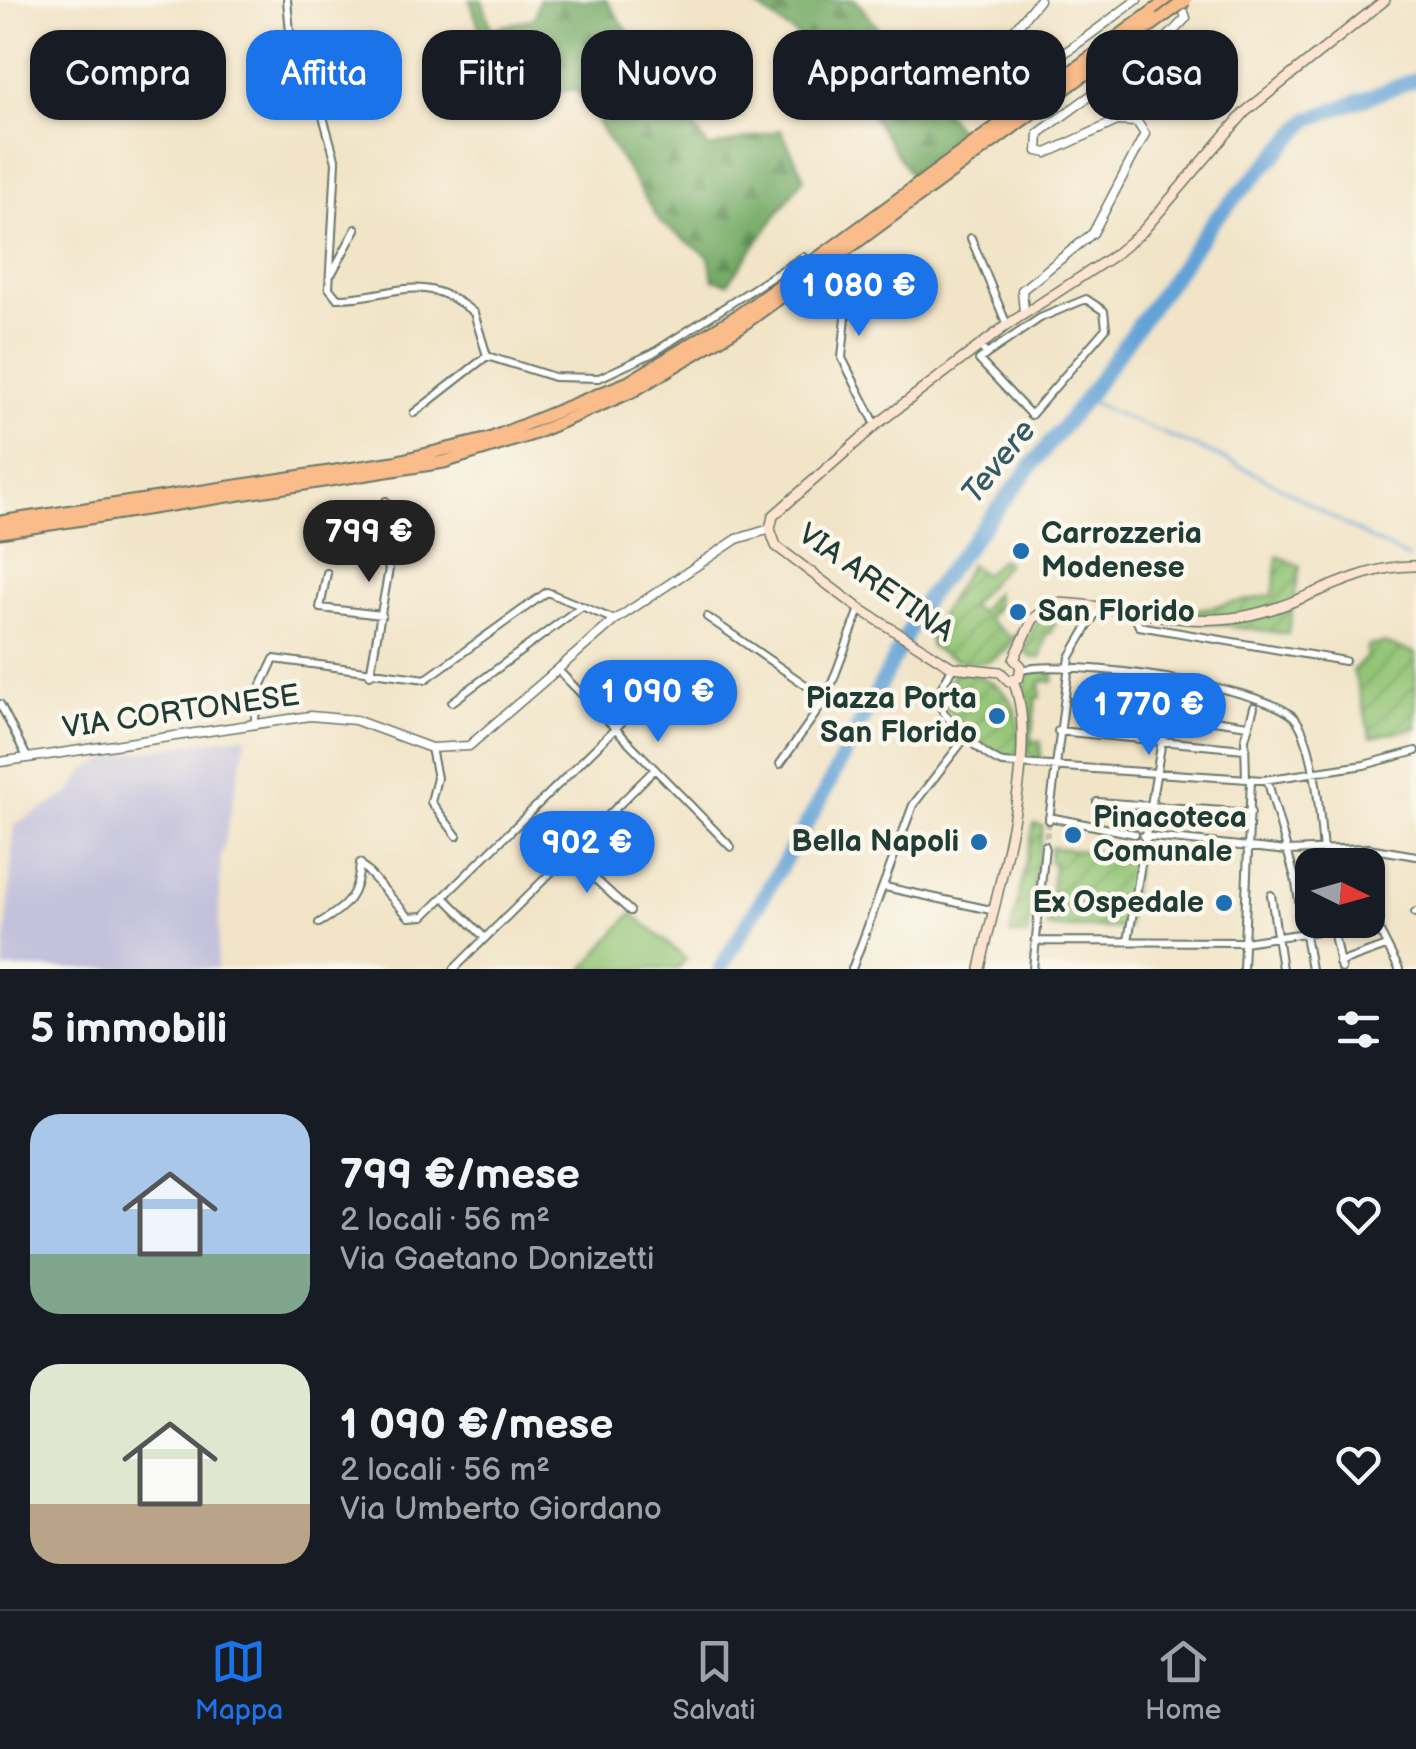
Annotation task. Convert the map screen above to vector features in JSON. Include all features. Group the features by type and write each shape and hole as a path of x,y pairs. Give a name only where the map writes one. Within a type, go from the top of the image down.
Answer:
{"highway":[{"path":"1157,15 1168,0"},
{"path":"0,532 444,462 533,434 633,391 739,321 1157,15 1186,0"},
{"path":"0,522 394,462 489,438 629,382 739,321"}],"main road":[{"name":"VIA ARETINA","path":"1000,672 952,667 876,620 785,554 770,530 779,507 1006,324 1114,256 1142,232 1245,112 1385,0"},
{"path":"980,969 1021,764 1022,711 1012,681 1000,672 1003,662 1014,659 1033,619 1050,606 1134,615 1231,618 1266,611 1382,568 1416,566"},
{"path":"1012,681 1022,670 1014,659"}],"street":[{"path":"287,0 292,54 322,112 336,162 329,288 337,298 402,286 451,299 474,313 487,356"},
{"path":"1039,0 978,73 978,85 998,90 1029,74 1137,0"},
{"path":"1024,312 1022,290 1093,233 1145,134 1138,122 1117,121 1047,154 1038,151 1039,133 1182,25 1188,14 1178,0"},
{"path":"330,279 356,229"},
{"path":"971,238 1006,324"},
{"path":"487,356 554,378 599,378 654,353 802,257"},
{"path":"837,269 849,286 842,358 876,425"},
{"path":"1086,299 1104,311 1106,328 1031,414 978,360 987,354 1040,318 1086,299"},
{"path":"978,346 987,354"},
{"path":"414,413 487,356"},
{"path":"370,674 389,569 381,549 386,502"},
{"name":"VIA CORTONESE","path":"0,762 254,724 335,717 432,748 458,749 481,740 615,620 737,540 770,530"},
{"path":"327,573 320,608 382,614"},
{"path":"254,724 260,688 274,659 426,679 547,592 615,620"},
{"path":"452,702 583,605"},
{"path":"780,764 826,700 847,653 860,609"},
{"path":"1098,609 1075,643 1069,668 1069,702 1058,730 1049,819 1141,835 1295,851"},
{"path":"1134,615 1138,626 1345,661"},
{"path":"707,617 826,700"},
{"path":"952,667 938,703 966,736 995,761 1267,780 1416,751"},
{"path":"1022,670 1069,668 1172,681 1274,703 1298,723 1311,770 1323,848"},
{"path":"558,670 731,847"},
{"path":"319,923 350,903 359,882 360,864 409,917 424,916 668,677"},
{"path":"1128,941 1141,835 1172,681"},
{"path":"1243,969 1251,848 1244,749 1256,701"},
{"path":"1069,702 1248,725"},
{"path":"0,704 28,757"},
{"path":"1058,730 1244,749"},
{"path":"855,968 913,805 966,736"},
{"path":"432,748 437,778 431,802 457,836"},
{"path":"454,969 655,769"},
{"path":"1267,780 1295,886"},
{"path":"1097,802 1251,812"},
{"path":"1034,969 1045,846"},
{"path":"1385,851 1413,856"},
{"path":"569,855 630,911"},
{"path":"885,887 992,910"},
{"path":"1271,895 1274,939 1282,969"},
{"path":"444,897 485,938"},
{"path":"1036,941 1244,942 1295,936"},
{"path":"1303,938 1311,969"},
{"path":"1334,938 1340,966 1386,946"},
{"path":"1383,938 1399,969"}],"shaded area":[{"path":"247,735 221,858 217,969 4,969 14,825 70,793 86,770 118,755"}],"green space":[{"path":"470,0 482,0 492,29 534,18 539,0 606,0 627,30 581,30 581,97 576,89 561,91 561,30 480,30"},
{"path":"748,0 856,0 880,30 789,30"},
{"path":"596,120 690,120 709,148 781,130 804,177 728,283 713,279 709,257 661,223"},
{"path":"874,120 951,120 960,131 910,174"},
{"path":"1278,556 1300,566 1288,634 1147,614 1148,604 1195,610 1273,595"},
{"path":"1001,559 1007,563 970,606 979,612 995,592 997,606 987,619 1011,638 1021,630 1012,643 1003,653 981,662 956,659 931,647 929,633 970,564 984,575"},
{"path":"1054,609 1089,614 1061,616 1051,633 1046,634 1041,658 1030,657 1025,651 1031,631"},
{"path":"1384,643 1415,653 1416,728 1371,737 1353,670 1366,658 1367,646"},
{"path":"1033,670 1054,671 1053,682 1041,681 1040,697 1036,698 1031,741 1041,742 1040,761 1027,753 1023,688"},
{"path":"955,671 987,680 1009,698 1019,724 1017,758 1001,758 986,750 944,706 943,695"},
{"path":"1034,824 1043,826 1027,936 1010,935"},
{"path":"1051,847 1136,857 1127,928 1047,928 1054,863 1049,862"},
{"path":"632,913 686,959 678,969 584,969"}],"waterway":[{"name":"Tevere","path":"720,969 819,803 924,601 1085,399 1214,220 1310,119 1416,79"},
{"path":"1085,399 1254,473 1409,558"}],"tunnel":[{"path":"1045,846 1049,820"}],"place":[{"name":"Carrozzeria Modenese","path":"1021,551"},
{"name":"San Florido","path":"1018,612"},
{"name":"Piazza Porta San Florido","path":"997,716"},
{"name":"Pinacoteca Comunale","path":"1073,835"},
{"name":"Bella Napoli","path":"979,842"},
{"name":"Ex Ospedale","path":"1224,903"}]}
